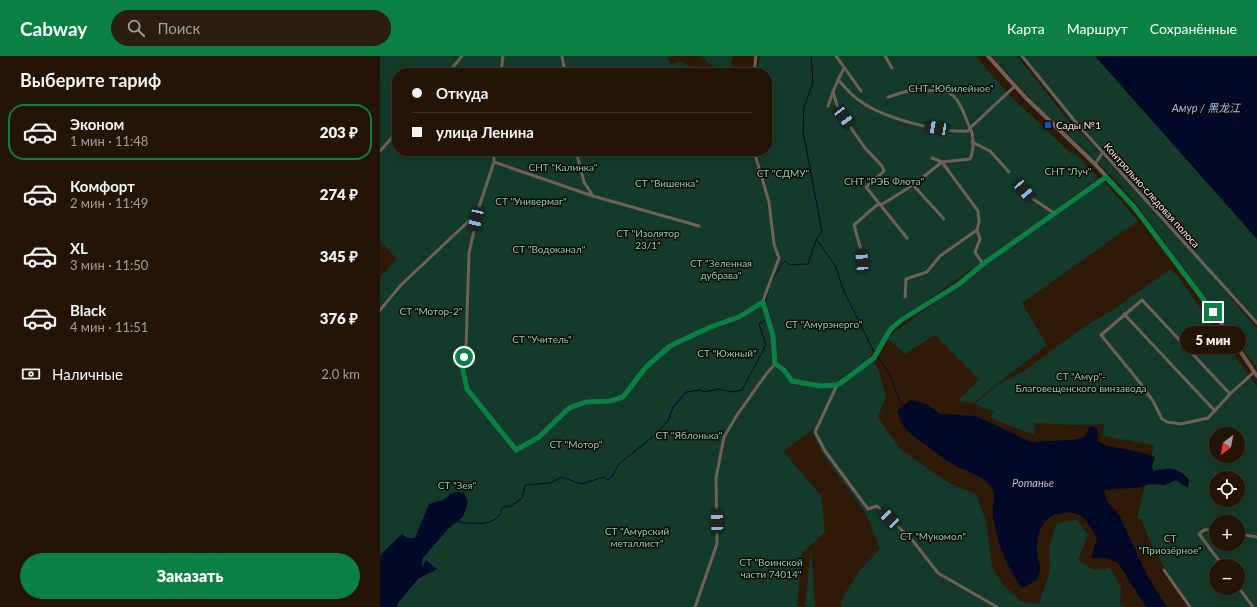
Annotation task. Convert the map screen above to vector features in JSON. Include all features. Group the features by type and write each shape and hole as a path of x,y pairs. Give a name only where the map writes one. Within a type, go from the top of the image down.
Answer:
{"street":[{"path":"452,68 462,56"},
{"path":"502,68 503,56"},
{"path":"562,56 564,68"},
{"path":"755,68 756,56"},
{"path":"836,56 861,91"},
{"path":"885,56 892,68"},
{"path":"988,56 1015,86 1095,164 1134,207 1182,270 1256,374 1230,394 1208,418 1181,424 1162,419 1153,401 1102,336 1124,314 1142,300 1230,394"},
{"name":"Контрольно-следовая полоса","path":"1022,56 1078,124 1257,323"},
{"path":"828,106 844,68"},
{"path":"838,80 860,102 894,118 955,130 968,131 1015,86"},
{"path":"888,97 914,89 918,91 938,90 950,92 961,104 970,128 973,151 970,159 942,162 932,158"},
{"path":"833,92 839,111 865,148 882,166 883,172 866,187 908,238"},
{"path":"380,151 392,138"},
{"path":"972,142 990,151 1009,172"},
{"path":"1095,164 1103,152"},
{"path":"494,156 494,162 480,204 469,253 466,348 462,366 467,389 516,450 539,437 569,408 586,402 610,401 623,397 646,367 670,346 708,328 739,317 763,302 779,258 774,244 768,202 755,156"},
{"path":"577,156 584,182 593,196"},
{"path":"494,162 593,196 699,226"},
{"path":"863,272 861,250 854,225 878,204 881,205 913,185 942,162"},
{"path":"905,296 906,279 927,272 940,256 976,230 979,222 978,211 942,162"},
{"path":"997,607 938,573 913,541 877,506 868,509 825,451 815,432 837,385 878,354 890,330 959,284 983,264 1106,177"},
{"path":"1018,182 1030,197 1054,214"},
{"path":"913,185 944,219"},
{"path":"380,310 401,285 472,218 480,204"},
{"path":"976,230 980,239 975,252 983,264"},
{"path":"695,607 718,544 716,478 724,438 737,415 775,364 776,348 763,302"},
{"path":"1124,314 1215,411"},
{"path":"775,364 784,370 792,381 820,386 837,385"},
{"path":"1209,530 1204,530 1199,534 1209,547"},
{"path":"1245,535 1257,537"},
{"path":"1164,570 1190,607"},
{"path":"1244,595 1252,607"}],"green space":[{"path":"380,56 673,56 667,58 671,64 679,61 693,68 392,68 392,156 772,156 772,68 758,68 760,56 976,56 1009,95 1072,154 1073,152 1099,178 888,329 876,350 869,357 878,368 886,396 878,417 901,450 949,483 976,494 986,521 992,567 1004,586 1021,601 1039,604 1050,571 1049,546 1057,523 1077,520 1088,535 1078,560 1094,570 1110,568 1121,587 1120,604 1125,607 841,607 843,597 860,570 880,549 871,525 859,503 826,459 815,438 814,429 783,451 821,496 825,532 802,553 797,607 380,607 380,277 397,259 380,241"},
{"path":"702,56 733,56 731,61 733,68 717,68 705,60"},
{"path":"992,56 1017,56 1073,126 1089,141 1207,269 1257,329 1257,368 1137,205 1113,177 1032,100"},
{"path":"1020,56 1095,56 1257,239 1257,321 1070,119"},
{"path":"1102,179 1138,221 1022,303 1047,345 973,403 958,401 979,379 935,335 905,354 887,338"},
{"path":"1170,269 1177,275 1257,387 1257,607 1191,607 1169,575 1156,554 1141,519 1137,519 1154,445 1103,436 1104,424 1074,425 1035,423 1034,434 1029,433 995,420 991,417 994,412 974,404 999,384 1024,371 1087,325 1113,310"},
{"path":"811,549 815,607 805,607"}],"water":[{"name":"Амур / 黑龙江","path":"1095,56 1257,56 1257,239"},
{"name":"Ротанье","path":"910,400 927,404 940,414 976,416 1031,442 1071,440 1085,437 1090,426 1098,428 1098,441 1107,446 1141,452 1155,457 1152,466 1153,471 1173,469 1185,475 1189,480 1188,488 1176,480 1165,485 1149,484 1142,487 1104,490 1107,501 1119,515 1148,577 1167,607 1146,607 1118,563 1107,558 1091,558 1097,538 1091,527 1084,519 1070,513 1063,513 1050,517 1045,522 1039,533 1037,546 1040,571 1037,580 1022,588 1006,562 999,544 993,515 994,498 992,488 981,478 951,463 914,437 906,429 899,418 897,411"},
{"path":"454,492 464,493 468,502 463,517 448,529 422,559 422,567 426,560 437,569 418,579 398,603 397,607 380,607 380,557 382,553 402,534 407,538 415,538 429,504 443,500"}],"waterway":[{"path":"456,521 475,524 486,523 494,520 499,516 503,507 511,506 522,498 525,485 550,483 562,477 581,484 604,477 607,480 611,478 619,464 656,434 668,421 673,407 686,392 701,390 704,392 719,389 733,392 742,390 766,345 759,324 770,317 766,308 766,300 769,288 775,275 785,261 790,265 808,264 817,238 822,232 803,131 804,107 813,83 811,56"},
{"path":"817,240 836,267 843,289 874,352"},
{"path":"876,355 888,371 902,406"}],"place":[{"name":"Сады №1","path":"1048,125"}],"route":[{"path":"464,357 462,366 467,389 516,450 539,437 569,408 586,402 610,401 623,397 646,367 670,346 708,328 739,317 751,308 763,302 776,348 775,364 784,370 792,381 820,386 837,385 861,369 878,354 890,330 900,321 959,284 983,264 1106,177 1134,207 1142,220 1213,312"}],"park label":[{"name":"СНТ \"Юбилейное\"","path":"951,88"},
{"name":"СНТ \"Калинка\"","path":"563,167"},
{"name":"СНТ \"Луч\"","path":"1068,171"},
{"name":"СТ \"СДМУ\"","path":"783,173"},
{"name":"СНТ \"РЭБ Флота\"","path":"884,181"},
{"name":"СТ \"Вишенка\"","path":"667,183"},
{"name":"СТ \"Универмаг\"","path":"531,201"},
{"name":"СТ \"Изолятор 23/1\"","path":"648,238"},
{"name":"СТ \"Водоканал\"","path":"549,249"},
{"name":"СТ \"Зеленная дубрава\"","path":"721,268"},
{"name":"СТ \"Мотор-2\"","path":"431,311"},
{"name":"СТ \"Амурэнерго\"","path":"824,324"},
{"name":"СТ \"Учитель\"","path":"542,339"},
{"name":"СТ \"Южный\"","path":"727,353"},
{"name":"СТ \"Амур\"- Благовещенского винзавода","path":"1081,382"},
{"name":"СТ \"Яблонька\"","path":"689,435"},
{"name":"СТ \"Мотор\"","path":"576,444"},
{"name":"СТ \"Зея\"","path":"457,485"},
{"name":"СТ \"Амурский металлист\"","path":"637,536"},
{"name":"СТ \"Мукомол\"","path":"933,536"},
{"name":"СТ \"Приозёрное\"","path":"1170,544"},
{"name":"СТ \"Воинской части 74014\"","path":"771,568"}]}
